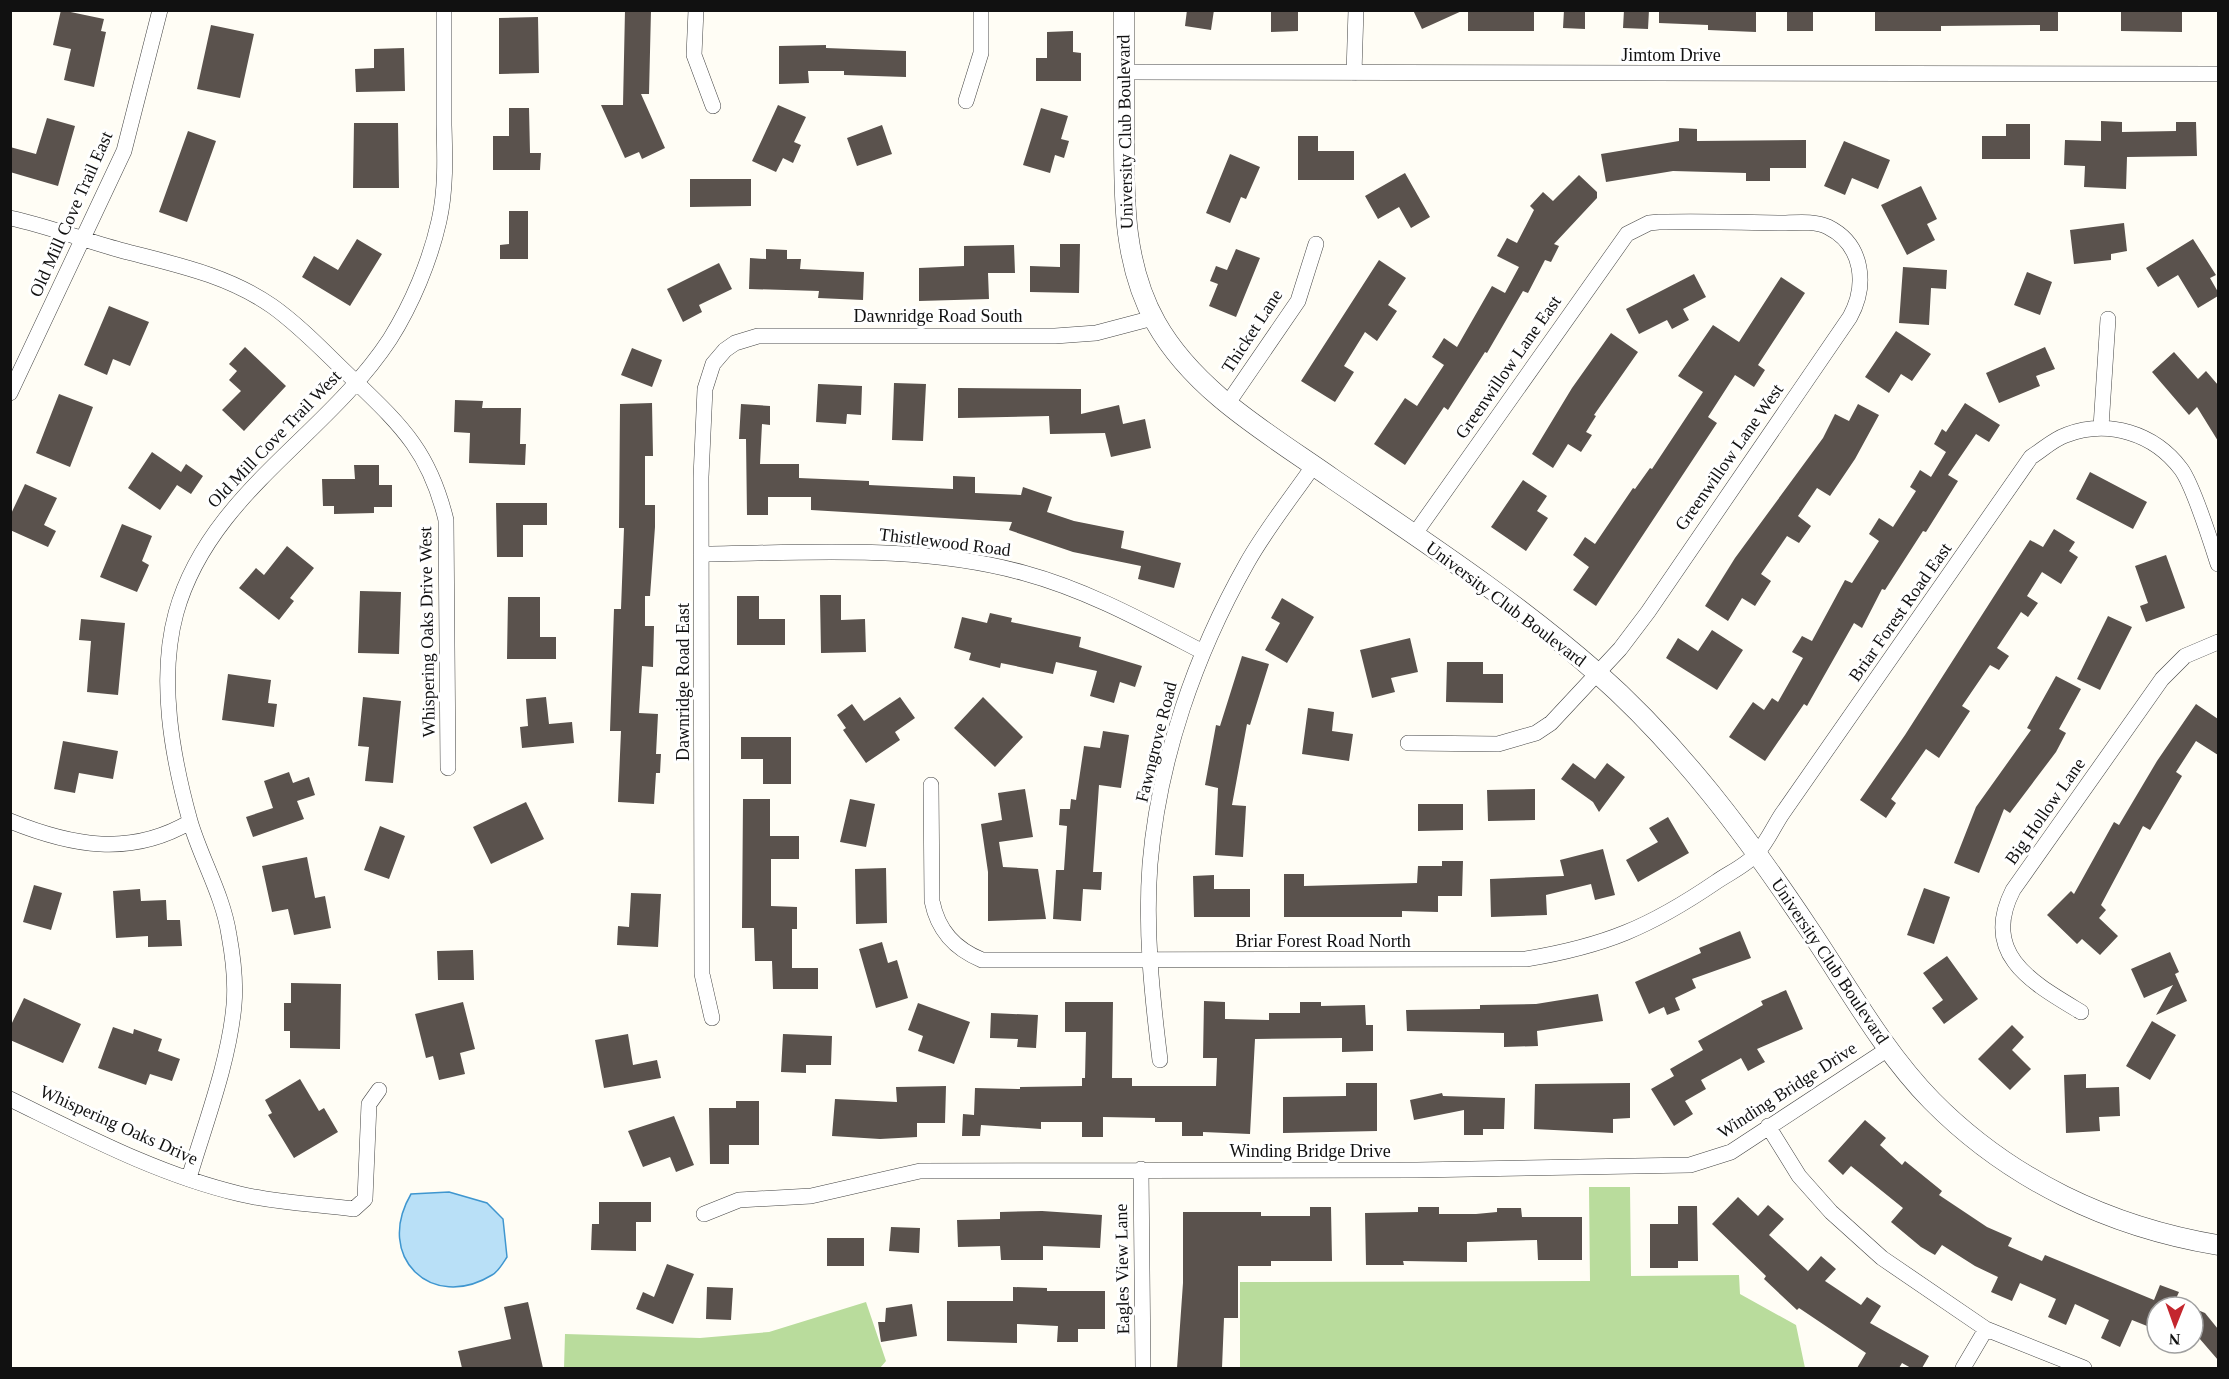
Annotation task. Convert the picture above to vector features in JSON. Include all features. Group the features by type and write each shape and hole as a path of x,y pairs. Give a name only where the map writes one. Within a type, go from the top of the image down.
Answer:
{"street":[{"name":"Old Mill Cove Trail East","path":"10,393 124,151 160,10"},
{"name":"Old Mill Cove Trail West","path":"189,1178 226,1051 234,1000 229,934 214,880 190,822 169,720 169,682 176,614 190,573 227,513 356,382 391,338 422,275 440,220 445,167 444,10"},
{"path":"696,10 694,55 713,106"},
{"path":"966,101 981,53 981,10"},
{"name":"University Club Boulevard","path":"1124,10 1126,236 1153,318 1173,350 1192,372 1228,404 1505,598 1598,674 1684,760 1757,853 1888,1049 1931,1100 1975,1139 2051,1192 2141,1229 2218,1245"},
{"path":"1354,73 1356,10"},
{"name":"Jimtom Drive","path":"1124,72 2218,74"},
{"path":"10,218 182,264 241,288 290,320 356,382"},
{"name":"Greenwillow Lane West","path":"1408,743 1498,744 1517,741 1536,733 1551,723 1598,674 1648,612 1857,305 1861,278 1860,264 1843,237 1817,224 1659,222 1639,227"},
{"name":"Greenwillow Lane East","path":"1414,535 1579,299 1627,234 1639,227"},
{"name":"Thicket Lane","path":"1228,404 1298,301 1316,244"},
{"name":"Dawnridge Road South","path":"725,350 735,343 758,336 1055,336 1096,333 1153,318"},
{"path":"2108,320 2101,427 2129,431 2151,441 2182,470 2218,564"},
{"name":"Dawnridge Road East","path":"712,1018 702,974 701,554 705,389 713,364 725,350"},
{"name":"Whispering Oaks Drive West","path":"356,382 394,419 420,452 438,486 446,520 448,768"},
{"name":"Briar Forest Road East","path":"1757,853 2031,457 2064,435 2101,427"},
{"name":"Fawngrove Road","path":"1161,1060 1149,962 1150,867 1162,784 1184,702 1203,652 1248,562 1314,465"},
{"name":"Thistlewood Road","path":"701,554 877,552 972,562 1023,572 1074,589 1203,652"},
{"name":"Big Hollow Lane","path":"2081,1012 2031,981 2011,959 2004,939 2002,920 2005,905 2013,890 2162,679 2185,656 2218,642"},
{"name":"Briar Forest Road North","path":"931,785 931,864 934,912 948,937 969,955 982,960 1149,962 1526,959 1594,945 1635,931 1685,903 1757,853"},
{"path":"10,821 52,838 93,845 154,839 190,822"},
{"name":"Winding Bridge Drive","path":"704,1214 739,1200 811,1196 921,1171 1668,1168 1704,1162 1731,1152 1888,1049"},
{"name":"Whispering Oaks Drive","path":"10,1099 101,1143 189,1178 268,1199 354,1209 365,1199 369,1104 379,1090"},
{"path":"1768,1126 1799,1176 1831,1212 1890,1264 1986,1329 2084,1368"},
{"name":"Eagles View Lane","path":"1141,1169 1143,1368"},
{"path":"1963,1368 1986,1329"}],"green space":[{"path":"1589,1187 1630,1187 1631,1276 1739,1275 1740,1294 1796,1325 1805,1368 1240,1368 1240,1282 1590,1281"},
{"path":"866,1302 886,1361 880,1368 564,1368 565,1334 700,1338 769,1332"}],"water":[{"path":"449,1192 487,1203 503,1219 507,1257 494,1274 470,1285 449,1287 430,1282 415,1272 405,1257 400,1238 401,1217 411,1194"}],"building":[{"path":"61,10 104,19 101,31 106,32 94,87 64,80 71,49 53,45"},
{"path":"625,10 651,10 649,94 641,94 665,148 642,159 639,152 625,158 601,105 623,105"},
{"path":"1187,10 1214,10 1211,30 1185,26"},
{"path":"1271,10 1298,10 1298,31 1271,32"},
{"path":"1413,10 1464,10 1422,29"},
{"path":"1468,10 1534,10 1534,31 1468,31"},
{"path":"1564,10 1585,10 1585,29 1563,28"},
{"path":"1624,10 1649,10 1648,29 1623,28"},
{"path":"1659,10 1756,10 1756,32 1708,30 1708,25 1659,23"},
{"path":"1787,10 1813,10 1813,31 1787,31"},
{"path":"1875,10 2058,10 2058,31 2040,31 2040,25 1941,26 1941,31 1875,31"},
{"path":"2121,10 2182,10 2182,32 2121,31"},
{"path":"538,17 539,73 499,74 499,18"},
{"path":"211,25 254,34 240,98 197,89"},
{"path":"1073,31 1073,52 1081,53 1081,81 1036,81 1036,58 1047,58 1047,32"},
{"path":"826,45 826,48 906,51 906,77 844,75 844,71 808,71 809,83 779,84 779,46"},
{"path":"404,48 405,91 356,92 355,69 374,68 374,49"},
{"path":"778,105 806,117 794,142 801,145 793,163 783,158 776,172 752,161"},
{"path":"509,108 529,108 530,153 541,153 540,170 493,170 493,136 509,136"},
{"path":"1041,108 1068,116 1061,139 1069,141 1064,158 1055,155 1050,173 1023,165"},
{"path":"47,118 75,126 58,186 10,172 10,147 36,154"},
{"path":"2101,121 2122,122 2122,132 2176,131 2176,122 2196,122 2197,156 2127,157 2126,189 2084,187 2085,166 2064,165 2065,140 2101,141"},
{"path":"354,123 398,123 399,188 353,188"},
{"path":"2006,124 2030,124 2030,159 1982,159 1982,136 2006,136"},
{"path":"882,125 892,154 857,166 847,138"},
{"path":"1679,128 1697,129 1697,141 1806,140 1806,168 1770,168 1770,181 1746,181 1746,173 1673,171 1606,182 1601,154 1679,141"},
{"path":"188,131 216,141 187,222 159,212"},
{"path":"1298,136 1318,136 1318,151 1354,151 1354,180 1298,180"},
{"path":"1844,141 1890,160 1878,189 1852,178 1845,195 1824,186"},
{"path":"1230,154 1260,167 1246,199 1241,197 1230,223 1206,213"},
{"path":"1405,173 1430,217 1411,228 1399,207 1378,219 1365,196"},
{"path":"1579,175 1597,192 1597,198 1554,244 1559,246 1551,262 1545,260 1528,293 1523,291 1487,353 1485,352 1448,410 1444,407 1405,465 1374,444 1405,398 1417,406 1444,365 1432,357 1444,338 1457,347 1492,286 1505,293 1519,267 1497,256 1507,238 1517,243 1534,210 1530,206 1543,192 1553,201"},
{"path":"690,179 751,179 751,206 690,207"},
{"path":"1921,186 1937,219 1927,224 1935,240 1907,255 1881,205"},
{"path":"509,211 528,211 528,259 500,259 500,245 509,244"},
{"path":"2124,223 2127,251 2111,254 2111,260 2074,264 2070,230"},
{"path":"357,239 382,254 350,306 302,277 314,256 338,270"},
{"path":"2193,239 2216,275 2210,278 2218,292 2218,296 2198,308 2178,275 2158,287 2146,268"},
{"path":"1060,244 1080,244 1079,293 1030,292 1030,266 1060,267"},
{"path":"1014,245 1015,273 988,273 989,299 919,301 919,268 964,266 964,246"},
{"path":"766,249 787,250 787,259 801,259 800,269 864,272 863,300 818,298 819,291 749,289 750,258 766,259"},
{"path":"1236,249 1260,258 1236,317 1209,306 1218,284 1210,281 1216,266 1227,270"},
{"path":"1379,260 1406,278 1388,305 1397,311 1377,341 1365,332 1344,366 1354,372 1335,402 1301,381"},
{"path":"719,263 732,289 699,305 702,312 683,322 667,289"},
{"path":"1903,267 1947,270 1946,289 1931,288 1929,325 1899,323"},
{"path":"2027,272 2052,282 2040,315 2014,305"},
{"path":"1694,274 1706,297 1683,309 1689,320 1672,329 1667,320 1639,334 1626,309"},
{"path":"1781,277 1805,293 1758,365 1765,370 1754,387 1735,375 1708,417 1717,423 1596,606 1573,590 1589,567 1573,555 1585,537 1595,544 1633,488 1635,489 1650,468 1652,469 1703,392 1678,376 1713,325 1739,342"},
{"path":"109,306 149,322 130,366 113,359 107,375 84,365"},
{"path":"1896,331 1931,354 1912,381 1901,374 1889,393 1865,377"},
{"path":"1611,333 1638,352 1594,415 1596,416 1586,432 1592,435 1581,452 1568,444 1553,468 1532,454 1572,388"},
{"path":"245,347 286,386 244,431 222,410 241,391 229,380 237,371 229,364"},
{"path":"2045,347 2055,369 2036,376 2040,386 1999,403 1986,373"},
{"path":"632,348 662,360 652,387 621,375"},
{"path":"2174,352 2198,379 2206,371 2218,385 2218,441 2197,407 2189,415 2152,372"},
{"path":"894,383 926,384 923,441 892,440"},
{"path":"818,384 862,386 861,415 847,414 846,424 816,422"},
{"path":"958,388 1081,389 1081,414 1119,405 1123,424 1145,419 1151,448 1111,457 1105,433 1050,434 1049,416 958,418"},
{"path":"59,394 93,407 70,467 36,453"},
{"path":"455,400 483,401 482,408 521,408 520,444 526,444 525,465 469,463 470,433 454,432"},
{"path":"652,403 653,456 645,456 645,505 655,505 655,527 650,596 645,596 645,626 654,626 653,667 642,666 639,713 658,714 656,754 661,754 660,773 656,773 654,804 618,802 621,731 610,731 614,609 621,609 624,528 619,528 620,404"},
{"path":"1965,403 2000,425 1989,442 1976,434 1948,475 1958,481 1926,532 1923,531 1885,590 1882,589 1862,628 1854,623 1807,706 1804,704 1765,761 1729,737 1753,702 1764,710 1772,698 1778,702 1803,658 1792,652 1802,636 1812,641 1845,580 1852,583 1879,541 1869,534 1879,518 1893,527 1916,491 1910,487 1920,470 1931,477 1946,452 1934,444 1942,429 1946,432"},
{"path":"741,404 770,406 770,425 762,424 760,464 799,464 799,478 869,481 869,485 953,489 953,476 975,477 975,493 1021,495 1023,487 1052,497 1047,512 1074,521 1124,531 1121,548 1181,563 1174,588 1138,579 1141,566 1073,552 1009,530 1012,522 811,510 811,497 768,497 768,515 747,515 746,439 739,439"},
{"path":"1858,404 1879,415 1855,459 1830,496 1817,488 1798,516 1811,526 1799,543 1787,536 1761,574 1771,581 1755,606 1742,598 1728,621 1705,606 1735,558 1823,438 1835,414 1849,421"},
{"path":"152,452 181,472 186,464 203,476 191,494 177,485 160,510 128,488"},
{"path":"354,465 379,465 379,485 392,485 392,507 374,507 374,513 334,514 334,506 323,506 322,479 355,479"},
{"path":"2090,472 2147,502 2133,529 2076,499"},
{"path":"1523,480 1547,496 1537,511 1548,518 1526,551 1491,527"},
{"path":"25,484 57,498 44,525 56,531 48,547 10,530 10,516"},
{"path":"496,503 547,503 547,525 523,525 523,557 497,557"},
{"path":"122,524 152,536 142,561 149,565 137,592 100,577"},
{"path":"2054,529 2075,542 2069,551 2078,557 2061,584 2042,572 2027,596 2038,603 2028,617 2021,612 1997,648 2009,656 1999,670 1990,665 1962,706 1970,711 1939,758 1926,749 1891,799 1896,803 1886,818 1860,800 1905,735 2030,540 2043,547"},
{"path":"287,546 314,568 290,598 294,601 279,620 239,588 256,568 264,575"},
{"path":"2166,555 2185,608 2146,622 2140,606 2148,603 2135,566"},
{"path":"360,591 401,592 399,654 358,653"},
{"path":"820,595 841,595 841,620 865,619 866,652 821,653"},
{"path":"737,596 759,596 759,619 785,619 785,645 737,645"},
{"path":"508,597 540,597 540,637 556,637 556,659 507,659"},
{"path":"1282,598 1314,617 1287,663 1265,650 1280,623 1271,618"},
{"path":"990,613 1012,618 1011,622 1081,637 1079,647 1142,666 1135,687 1120,682 1114,703 1090,696 1097,671 1056,662 1053,674 1001,663 1000,668 969,660 971,653 954,648 962,617 987,623"},
{"path":"2108,616 2132,627 2100,690 2077,679"},
{"path":"81,619 125,623 118,695 87,692 91,641 79,640"},
{"path":"1712,630 1743,650 1717,690 1666,658 1678,638 1698,651"},
{"path":"1410,638 1418,672 1391,678 1395,692 1372,698 1360,650"},
{"path":"1242,656 1269,664 1250,725 1247,724 1232,805 1246,806 1243,857 1215,855 1218,788 1205,785 1216,725 1220,726"},
{"path":"1447,662 1483,662 1483,674 1503,674 1503,703 1446,702"},
{"path":"228,674 271,680 268,703 277,704 274,727 222,720"},
{"path":"2056,676 2081,689 2059,729 2066,733 2056,752 2010,813 2004,809 1979,873 1954,863 1976,807 2031,730 2027,728"},
{"path":"363,697 401,701 393,783 365,781 369,747 358,746"},
{"path":"546,697 549,724 572,722 574,743 522,748 520,727 528,726 526,699"},
{"path":"900,697 915,718 895,732 900,740 866,763 843,730 846,728 837,715 852,704 864,721"},
{"path":"983,697 1023,737 995,767 954,728"},
{"path":"2196,704 2218,719 2218,755 2196,741 2176,772 2182,776 2150,830 2143,826 2101,905 2106,910 2099,918 2118,936 2100,955 2082,939 2077,944 2047,915 2071,891 2074,894 2114,822 2119,825 2157,761"},
{"path":"1308,708 1334,712 1332,731 1353,734 1349,761 1302,754"},
{"path":"1103,731 1129,735 1121,788 1099,785 1093,872 1102,872 1101,890 1083,889 1081,921 1053,919 1056,870 1064,870 1067,826 1059,825 1060,809 1070,809 1071,799 1076,800 1084,746 1100,748"},
{"path":"741,737 791,737 791,784 763,784 763,759 741,759"},
{"path":"63,741 118,751 113,779 79,773 75,793 54,789"},
{"path":"1573,763 1595,779 1607,763 1625,777 1599,812 1593,802 1561,779"},
{"path":"289,772 293,783 309,777 315,795 297,801 304,819 253,837 246,817 273,808 264,781"},
{"path":"1025,789 1033,837 999,842 1003,867 1038,869 1046,919 988,921 988,872 981,824 1002,820 998,793"},
{"path":"1535,789 1535,820 1488,821 1487,790"},
{"path":"743,799 770,799 770,836 799,836 799,859 771,859 771,906 797,907 797,929 792,929 792,968 818,968 818,989 773,989 772,961 755,961 754,928 742,928"},
{"path":"850,799 875,804 866,847 840,842"},
{"path":"526,802 544,839 491,864 473,827"},
{"path":"1418,804 1463,804 1463,830 1418,831"},
{"path":"1668,817 1689,853 1638,882 1626,860 1658,842 1649,828"},
{"path":"380,826 405,836 389,879 364,870"},
{"path":"1603,849 1615,895 1595,900 1591,884 1546,895 1547,915 1491,917 1490,879 1564,876 1560,860"},
{"path":"307,857 315,898 325,896 331,928 294,935 288,909 272,912 262,866"},
{"path":"1442,861 1463,861 1462,896 1438,896 1438,912 1402,911 1402,917 1284,917 1284,874 1304,874 1304,886 1417,883 1418,866 1442,866"},
{"path":"886,868 887,923 856,924 855,869"},
{"path":"1214,875 1214,889 1250,889 1250,917 1194,917 1193,876"},
{"path":"34,885 62,893 51,930 23,922"},
{"path":"1924,888 1950,897 1934,944 1907,935"},
{"path":"140,889 141,901 166,900 167,920 180,920 182,946 148,947 148,936 116,938 113,891"},
{"path":"631,893 661,894 658,947 617,945 618,926 629,927"},
{"path":"1740,931 1751,958 1692,979 1696,988 1675,998 1680,1010 1667,1015 1664,1007 1649,1014 1635,982 1701,953 1699,948"},
{"path":"882,942 888,963 897,960 908,998 876,1008 859,949"},
{"path":"473,950 474,980 438,980 437,951"},
{"path":"2170,952 2179,972 2175,974 2187,1001 2156,1015 2173,985 2144,998 2131,969"},
{"path":"1947,956 1978,999 1944,1024 1932,1008 1943,1000 1923,973"},
{"path":"291,983 341,984 340,1049 290,1048 290,1031 284,1031 284,1003 291,1003"},
{"path":"1786,990 1803,1029 1757,1049 1765,1062 1748,1071 1741,1058 1701,1080 1706,1089 1685,1101 1693,1114 1674,1126 1651,1089 1674,1076 1670,1069 1703,1050 1698,1041 1763,1005 1761,1001"},
{"path":"1598,994 1603,1021 1537,1031 1538,1046 1504,1047 1504,1033 1407,1031 1406,1010 1480,1009 1480,1005 1536,1004"},
{"path":"24,998 81,1024 63,1063 10,1040 10,1027"},
{"path":"1204,1001 1225,1002 1225,1019 1269,1020 1269,1013 1300,1013 1300,1002 1321,1002 1321,1006 1365,1005 1366,1025 1373,1025 1373,1051 1342,1052 1342,1038 1255,1039 1250,1134 1203,1132 1203,1136 1182,1136 1182,1122 1155,1122 1155,1118 1103,1117 1103,1137 1082,1137 1082,1122 1041,1122 1041,1129 981,1125 980,1136 962,1136 963,1114 974,1115 975,1088 1020,1089 1020,1087 1082,1086 1082,1078 1085,1078 1086,1032 1065,1032 1065,1002 1113,1002 1112,1078 1132,1078 1132,1086 1216,1086 1217,1058 1203,1058"},
{"path":"463,1002 475,1049 460,1053 465,1074 439,1080 433,1056 426,1058 415,1014"},
{"path":"918,1003 970,1022 954,1064 918,1051 923,1036 908,1030"},
{"path":"991,1013 1038,1015 1036,1048 1017,1047 1018,1039 990,1038"},
{"path":"2152,1021 2176,1035 2150,1080 2126,1066"},
{"path":"2012,1025 2024,1037 2012,1050 2031,1069 2010,1090 1978,1059"},
{"path":"113,1027 133,1034 134,1029 162,1039 158,1051 180,1059 172,1081 150,1074 146,1085 98,1068"},
{"path":"628,1034 633,1065 657,1060 661,1078 604,1088 595,1040"},
{"path":"783,1034 832,1036 831,1065 806,1065 806,1073 781,1072"},
{"path":"2086,1074 2086,1088 2119,1087 2120,1116 2099,1117 2100,1131 2066,1133 2064,1075"},
{"path":"300,1079 319,1111 324,1108 338,1132 294,1158 268,1115 272,1113 265,1100"},
{"path":"1346,1083 1377,1083 1377,1131 1283,1133 1283,1097 1346,1096"},
{"path":"1630,1083 1630,1118 1613,1119 1613,1133 1534,1129 1535,1084"},
{"path":"946,1086 945,1123 917,1123 917,1137 880,1139 832,1136 835,1099 897,1102 896,1087"},
{"path":"1442,1093 1443,1096 1505,1098 1504,1129 1483,1129 1483,1135 1464,1135 1464,1110 1414,1120 1410,1100"},
{"path":"736,1101 759,1101 759,1145 729,1145 729,1164 710,1164 709,1108 736,1108"},
{"path":"674,1116 694,1165 676,1172 670,1157 643,1167 628,1131"},
{"path":"1865,1120 1886,1138 1880,1145 1902,1165 1905,1161 1942,1191 1939,1195 1987,1227 2012,1238 2008,1246 2042,1261 2045,1255 2145,1296 2145,1325 2132,1320 2120,1347 2101,1338 2109,1320 2075,1304 2066,1325 2048,1317 2056,1299 2020,1283 2012,1301 1991,1292 1998,1277 1975,1266 1942,1245 1935,1255 1921,1247 1891,1222 1903,1208 1851,1166 1843,1175 1828,1161"},
{"path":"1738,1197 1758,1216 1768,1205 1784,1219 1769,1235 1808,1271 1821,1256 1836,1269 1825,1281 1861,1305 1867,1297 1881,1306 1870,1323 1929,1356 1922,1368 1911,1368 1902,1363 1899,1368 1857,1368 1866,1353 1799,1308 1797,1310 1764,1279 1766,1276 1712,1224"},
{"path":"599,1202 651,1202 651,1222 636,1222 636,1251 591,1250 592,1224 599,1224"},
{"path":"1678,1206 1697,1206 1698,1261 1678,1261 1678,1268 1650,1268 1650,1224 1678,1224"},
{"path":"1310,1207 1331,1207 1332,1261 1271,1261 1271,1266 1238,1266 1238,1318 1224,1318 1222,1368 1177,1368 1183,1283 1183,1212 1261,1212 1261,1216 1310,1216"},
{"path":"1418,1207 1439,1207 1439,1214 1476,1214 1497,1212 1497,1208 1521,1208 1522,1217 1582,1217 1582,1260 1538,1260 1537,1240 1467,1242 1467,1262 1403,1261 1404,1265 1366,1265 1365,1213 1418,1212"},
{"path":"1042,1211 1102,1215 1100,1248 1043,1246 1043,1260 1001,1260 1000,1246 958,1247 957,1220 1000,1219 1000,1212"},
{"path":"891,1227 920,1228 919,1253 889,1251"},
{"path":"827,1238 864,1238 864,1266 827,1266"},
{"path":"667,1264 694,1274 673,1324 636,1309 643,1292 654,1297"},
{"path":"2160,1285 2179,1292 2178,1295 2156,1295"},
{"path":"707,1287 733,1288 731,1320 706,1319"},
{"path":"1013,1287 1047,1288 1047,1291 1105,1291 1105,1329 1078,1329 1078,1342 1057,1342 1058,1326 1017,1324 1017,1343 947,1341 947,1301 1013,1301"},
{"path":"528,1302 543,1368 462,1368 458,1351 511,1339 504,1307"},
{"path":"912,1304 917,1336 881,1342 878,1322 885,1322 886,1308"},
{"path":"2205,1313 2218,1329 2218,1360 2205,1345"}]}
